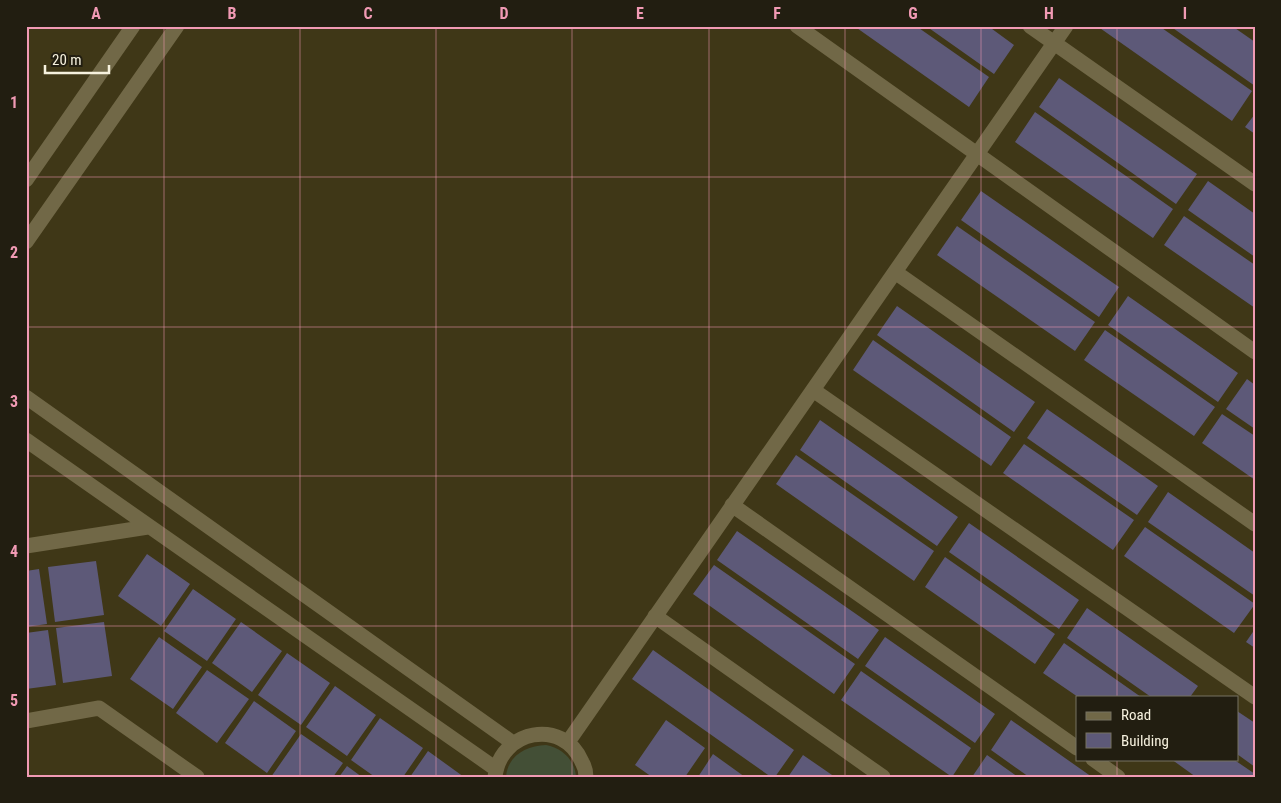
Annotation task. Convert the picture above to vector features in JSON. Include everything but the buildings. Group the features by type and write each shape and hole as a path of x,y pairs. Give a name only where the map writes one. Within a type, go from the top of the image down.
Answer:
{"street":[{"path":"26,180 133,26"},
{"path":"26,242 177,26"},
{"path":"798,26 1255,352"},
{"path":"1030,26 1255,184"},
{"path":"568,742 1066,26"},
{"path":"895,272 1255,524"},
{"path":"812,390 1255,697"},
{"path":"26,397 513,743"},
{"path":"26,440 495,773 502,755 513,743 529,735 547,734 557,736 568,742 578,753 586,771 586,777"},
{"path":"732,505 1076,747"},
{"path":"26,546 148,527"},
{"path":"655,616 883,777"},
{"path":"26,721 100,708 197,777"},
{"path":"1094,760 1118,777"}],"green space":[{"path":"546,745 557,749 567,756 573,765 576,777 506,777 510,763 519,753 532,747"}]}
